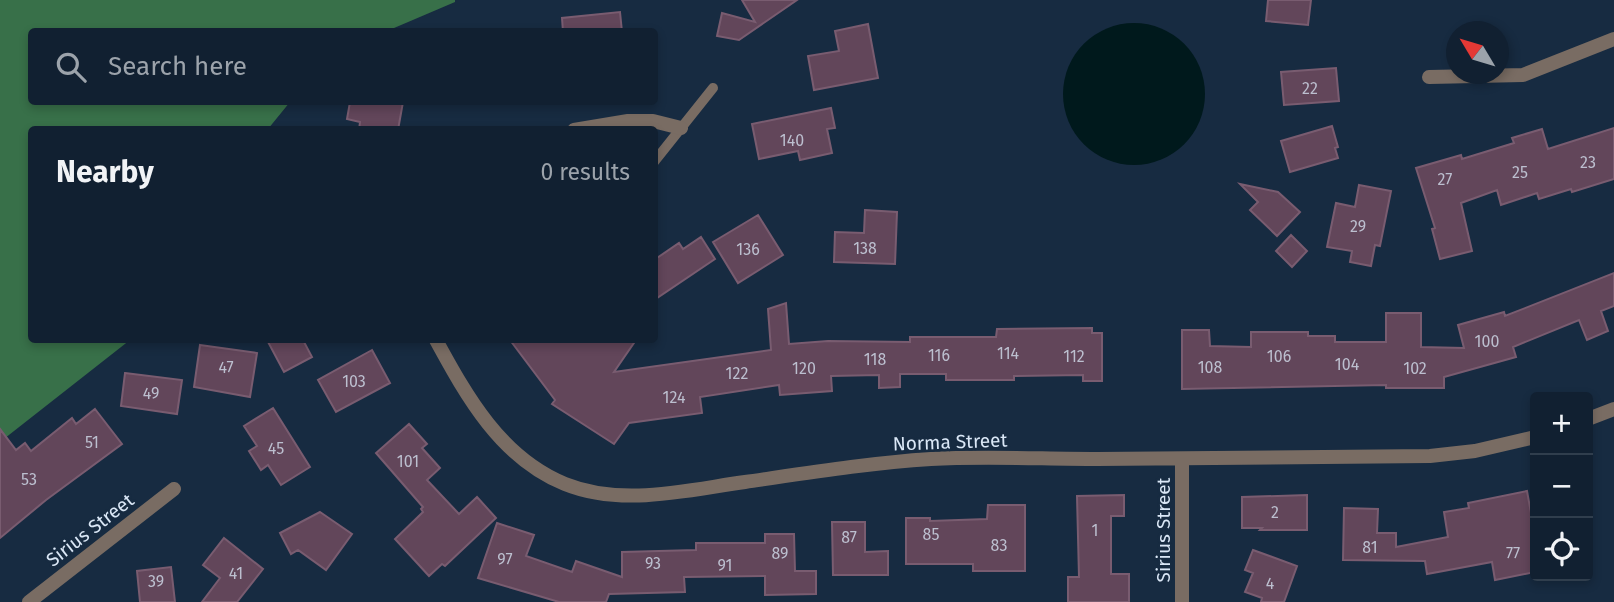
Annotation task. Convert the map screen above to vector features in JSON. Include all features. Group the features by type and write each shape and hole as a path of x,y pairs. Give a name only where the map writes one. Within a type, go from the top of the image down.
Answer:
{"street":[{"path":"1429,77 1523,75 1614,38"},
{"path":"598,126 628,121 653,121 681,128"},
{"name":"Norma Street","path":"438,343 474,408 496,435 538,470 564,484 621,496 656,494 847,467 934,459 1430,456 1475,451 1530,438"},
{"path":"1593,417 1614,409"},
{"name":"Sirius Street","path":"1182,459 1182,602"},
{"name":"Sirius Street","path":"29,602 174,489"}],"lane":[{"path":"658,157 713,88"}],"green space":[{"path":"0,0 455,0 394,28 28,28 28,105 288,105 270,126 28,126 28,343 126,343 0,442"}],"shaded area":[{"path":"1134,23 1161,29 1184,44 1199,67 1205,94 1199,121 1184,144 1161,159 1134,165 1107,159 1084,144 1069,121 1063,94 1069,67 1084,44 1107,29"}],"building":[{"path":"742,0 797,0 739,40 717,36 722,13 755,22"},
{"path":"1268,0 1311,0 1308,25 1266,21"},
{"path":"620,12 622,28 563,28 562,18"},
{"path":"868,24 878,78 814,90 808,56 839,51 835,31"},
{"path":"1336,68 1339,101 1284,105 1281,72"},
{"path":"349,105 402,105 399,126 360,126 360,122 347,119"},
{"path":"831,108 835,128 827,129 832,153 800,160 798,151 759,159 752,124"},
{"path":"1332,126 1338,158 1290,172 1281,141"},
{"path":"1614,128 1614,179 1539,199 1537,193 1501,205 1497,190 1461,203 1472,251 1440,259 1432,229 1435,228 1416,168 1461,155 1462,159 1514,143 1512,138 1542,129 1548,149"},
{"path":"1240,184 1278,192 1300,212 1277,236 1250,210 1258,202"},
{"path":"1359,185 1391,191 1380,246 1375,245 1371,266 1350,262 1352,251 1327,247 1336,203 1355,207"},
{"path":"865,210 897,212 895,264 834,262 835,232 864,233"},
{"path":"758,215 783,255 738,283 713,242"},
{"path":"1291,235 1307,251 1292,267 1276,251"},
{"path":"701,237 715,259 658,297 658,257 679,243 683,249"},
{"path":"1614,273 1614,306 1601,311 1608,331 1587,340 1579,320 1513,347 1516,357 1444,377 1444,388 1386,388 1386,385 1182,389 1182,330 1209,330 1210,346 1251,347 1251,332 1308,332 1308,336 1335,336 1335,342 1386,342 1386,313 1421,313 1421,347 1464,348 1458,325 1504,312 1505,316"},
{"path":"786,303 789,344 828,341 910,342 910,337 996,337 997,329 1092,328 1092,333 1102,333 1102,381 1083,381 1083,375 1014,376 1014,380 946,380 946,374 900,374 900,387 879,388 879,375 831,376 832,391 780,395 779,385 700,397 702,413 629,423 614,444 552,404 555,400 512,343 634,343 614,372 771,350 768,309"},
{"path":"269,343 305,343 312,357 284,372"},
{"path":"200,345 257,353 250,397 194,387"},
{"path":"372,350 390,383 336,412 318,380"},
{"path":"125,373 182,380 177,414 121,406"},
{"path":"273,408 310,467 281,485 268,465 261,470 249,451 257,446 244,426"},
{"path":"95,409 122,444 0,538 0,429 16,450 25,443 31,451 72,418 76,424"},
{"path":"409,424 427,444 422,448 440,468 427,480 459,514 477,497 496,518 445,566 442,564 429,576 395,539 423,512 423,507 376,453"},
{"path":"1527,491 1530,508 1530,573 1495,580 1492,562 1427,574 1425,561 1343,560 1344,508 1378,509 1377,533 1396,533 1396,547 1448,537 1444,512 1469,508 1468,503"},
{"path":"1124,495 1124,516 1111,516 1111,574 1129,574 1129,602 1068,602 1068,577 1079,577 1077,496"},
{"path":"1307,495 1307,530 1242,528 1242,497"},
{"path":"988,505 1025,505 1025,571 973,571 973,564 906,564 906,518 930,518 930,521 987,519"},
{"path":"320,512 352,534 326,570 298,550 291,554 280,533"},
{"path":"832,522 865,522 865,552 888,551 888,575 833,575"},
{"path":"497,523 534,535 526,556 572,572 576,561 622,577 622,552 696,550 696,543 765,543 765,534 794,534 795,571 816,571 816,594 765,595 765,576 684,577 685,592 609,594 606,602 559,602 478,578"},
{"path":"224,538 263,569 237,602 202,602 220,578 203,565"},
{"path":"1253,550 1297,566 1284,602 1261,602 1262,598 1245,592 1253,573 1245,570"},
{"path":"171,567 175,602 140,602 137,571"}]}
